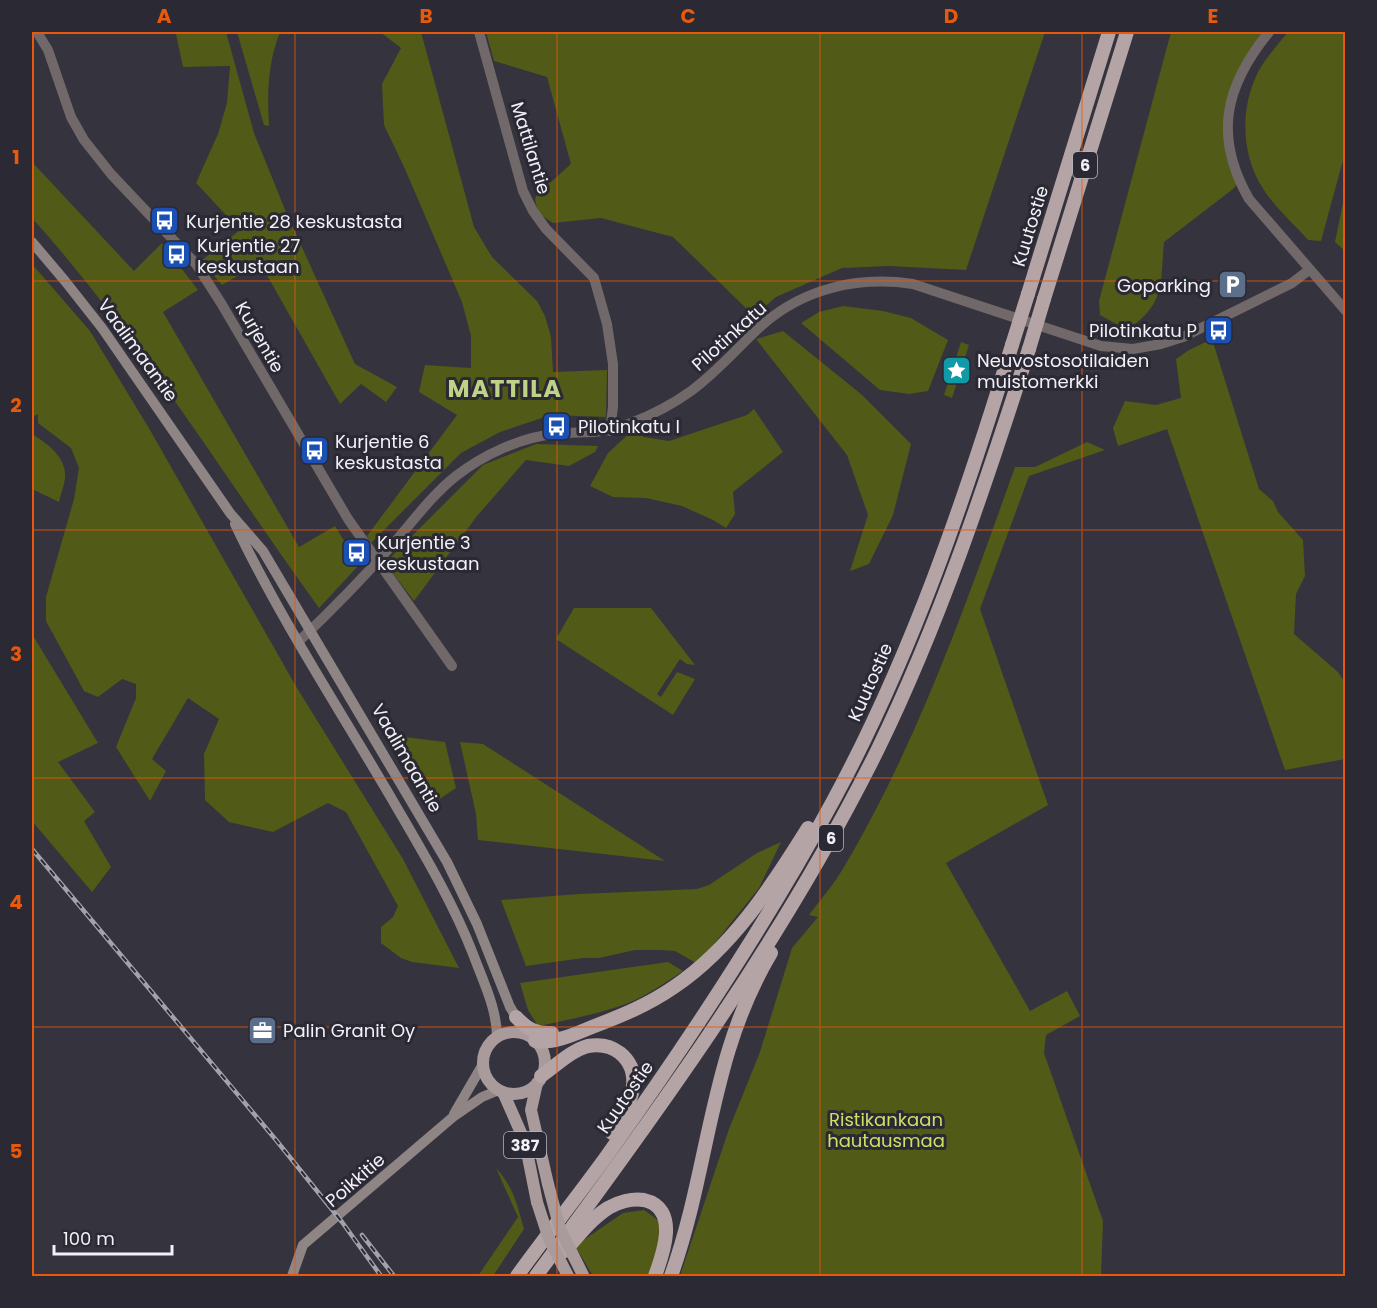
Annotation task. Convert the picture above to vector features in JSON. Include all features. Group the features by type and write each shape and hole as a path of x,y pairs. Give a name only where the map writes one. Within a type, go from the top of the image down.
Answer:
{"highway":[{"name":"Kuutostie","path":"517,1276 606,1157 703,1018 772,908 834,799 876,715 946,548 976,460 1109,32"},
{"name":"Kuutostie","path":"536,1276 606,1182 709,1033 797,896 866,773 922,653 968,534 1029,349 1127,32"},
{"path":"532,1038 552,1041 632,1012 695,972 734,932 783,868 836,781 907,644"},
{"path":"671,1276 686,1228 713,1106 736,1023 766,962 855,808 892,730 922,653"},
{"path":"516,1017 529,1030 543,1034 552,1033 609,1016 662,995"},
{"path":"527,1262 619,1123 629,1104 634,1083 632,1070 624,1057 616,1050 601,1045 589,1046 573,1053 539,1079"},
{"path":"545,1276 573,1241 602,1213 617,1204 639,1199 652,1203 664,1216 666,1240 655,1276"}],"main road":[{"name":"Vaalimaantie","path":"32,242 102,328 230,513 263,551 447,862 477,924 510,1007 532,1038"},
{"name":"Vaalimaantie","path":"230,513 250,556 438,879 463,930 486,988 496,1021 497,1037"},
{"path":"483,1064 485,1051 497,1037 510,1032 532,1038"},
{"name":"387","path":"532,1038 544,1058 544,1067 531,1110 560,1229 583,1276"},
{"name":"387","path":"483,1064 488,1079 501,1091 525,1142 537,1202 549,1239 568,1276"},
{"name":"Poikkitie","path":"453,1117 483,1064"},
{"path":"501,1091 513,1094 524,1092 539,1079"},
{"name":"Poikkitie","path":"292,1276 303,1245 453,1117 482,1097 501,1091"}],"street":[{"name":"Kurjentie","path":"37,32 48,50 71,117 84,140 111,174 196,264 329,488 377,561 452,666"},
{"name":"Mattilantie","path":"479,32 523,191 533,211 546,229 594,278 607,324 613,364 613,407 610,431"},
{"path":"1269,32 1245,64 1233,93 1228,114 1229,150 1239,182 1249,199 1346,311"},
{"name":"Pilotinkatu","path":"299,641 455,477 485,457 522,441 553,434 610,431 659,410 690,391 723,364 762,325 785,308 819,291 853,283 889,280 913,284 1101,346 1133,349 1183,337 1292,283 1310,270"}],"green space":[{"path":"226,32 254,133 286,212 355,364 397,387 386,402 361,384 340,404 260,263 222,285 201,261 240,230 196,183 218,134 227,103 230,66 183,67 176,34"},
{"path":"237,32 280,32 269,78 269,126 264,125"},
{"path":"380,32 421,32 474,227 492,257 537,301 545,316 551,337 553,372 607,370 606,417 551,415 500,432 461,453 371,543 367,536 457,415 419,392 425,365 471,368 471,336 462,302 384,125 382,84 401,48"},
{"path":"486,32 1045,32 966,270 889,266 842,268 776,297 754,316 673,237 601,218 553,223 538,213 535,199 541,187 551,182 571,164 547,77 494,61"},
{"path":"1171,32 1269,32 1249,58 1229,114 1239,182 1164,242 1161,282 1155,302 1140,320 1127,330 1100,315 1099,301"},
{"path":"1288,32 1345,32 1345,153 1321,241 1308,240 1272,201 1255,174 1247,145 1246,115 1252,86 1261,67"},
{"path":"32,162 134,271 162,243 198,290 163,312 299,547 335,526 359,565 319,608 109,311 32,218"},
{"path":"1345,193 1345,251 1335,242"},
{"path":"32,264 90,331 150,430 297,688 403,859 459,968 412,962 401,958 381,943 381,927 393,917 398,906 346,812 328,803 273,832 229,822 205,800 204,754 219,719 188,698 152,759 166,771 150,801 116,747 136,698 136,684 122,679 98,697 84,691 46,621 46,597 74,499 79,468 71,448 38,423 38,414 32,417"},
{"path":"843,306 883,311 911,318 948,340 928,391 909,394 880,390 801,323 819,312"},
{"path":"783,331 861,394 911,444 893,515 869,564 850,571 868,515 847,455 756,339"},
{"path":"1212,339 1259,489 1273,501 1278,512 1303,540 1305,576 1296,594 1294,634 1338,672 1345,683 1345,759 1285,770 1167,429 1118,446 1113,428 1125,401 1156,405 1181,398 1176,359"},
{"path":"961,342 969,345 952,398 944,395"},
{"path":"754,409 783,452 733,492 735,514 726,528 682,506 646,498 613,497 590,486 608,453 633,430 644,437 669,441 747,415"},
{"path":"32,434 58,455 64,466 65,480 59,502 32,489"},
{"name":"Ristikankaan hautausmaa","path":"1087,442 1105,450 1029,476 980,609 1048,805 946,863 1030,1011 1067,991 1080,1016 1046,1035 1044,1053 1103,1221 1101,1276 680,1276 729,1129 760,1052 792,948 818,917 809,915 844,867 871,820 918,722 959,621 1015,467 1035,467"},
{"path":"536,444 598,446 595,452 569,466 526,460 477,516 414,601 385,563 483,465"},
{"path":"574,608 651,608 695,665 687,664 680,659 657,694 661,697 677,672 695,679 673,715 556,639"},
{"path":"32,634 98,743 58,762 95,812 84,821 111,867 92,892 32,821"},
{"path":"389,735 445,742 456,788 432,804"},
{"path":"460,742 483,744 665,861 478,840 476,814"},
{"path":"781,842 759,888 702,959 696,963 675,951 635,950 599,958 526,966 501,900 697,889 709,885 757,853"},
{"path":"668,962 683,971 641,997 605,1011 538,1026 528,1010 520,983"},
{"path":"496,1168 511,1189 524,1229 493,1276 478,1276 518,1217"},
{"path":"644,1210 663,1224 651,1276 593,1276 575,1246 623,1213"}],"railway":[{"path":"32,849 276,1140 342,1222 381,1276"},
{"path":"362,1235 394,1276"}],"place":[{"name":"Kurjentie 28 keskustasta","path":"165,221"},
{"name":"Kurjentie 27 keskustaan","path":"176,255"},
{"name":"Goparking","path":"1232,285"},
{"name":"Pilotinkatu P","path":"1218,330"},
{"name":"Neuvostosotilaiden muistomerkki","path":"956,370"},
{"name":"Pilotinkatu I","path":"557,426"},
{"name":"Kurjentie 6 keskustasta","path":"314,451"},
{"name":"Kurjentie 3 keskustaan","path":"356,552"},
{"name":"Palin Granit Oy","path":"262,1030"}],"district":[{"name":"MATTILA","path":"505,388"}]}
